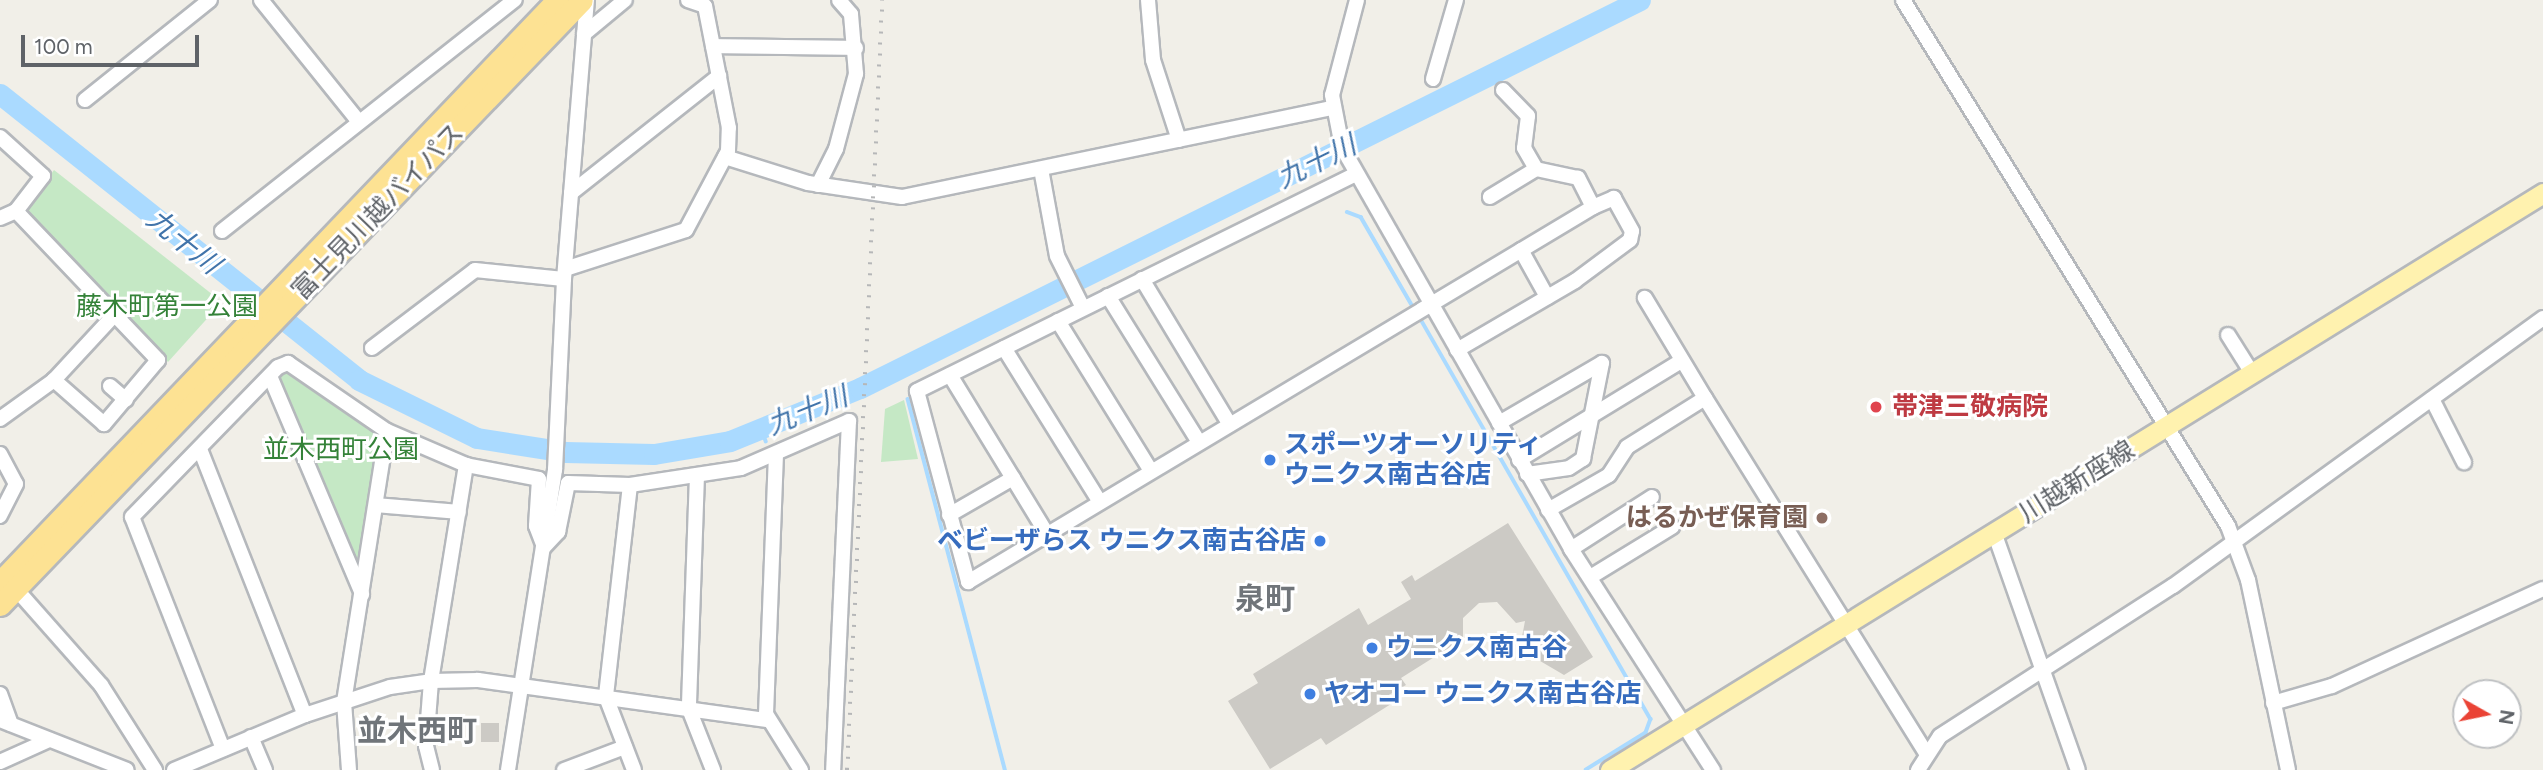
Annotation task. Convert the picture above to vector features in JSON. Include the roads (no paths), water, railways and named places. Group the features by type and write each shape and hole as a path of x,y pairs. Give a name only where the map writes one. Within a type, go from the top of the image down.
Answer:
{"highway":[{"name":"富士見川越バイパス","path":"0,605 5,581 250,334 557,0"},
{"name":"富士見川越バイパス","path":"291,290 584,0"}],"main road":[{"name":"川越新座線","path":"1610,770 2543,193"}],"street":[{"path":"85,100 210,0"},
{"path":"261,0 359,122"},
{"path":"222,231 515,0"},
{"path":"508,770 555,470 564,274 584,34 584,0"},
{"path":"584,34 625,0"},
{"path":"372,348 475,270 564,274 686,230 725,157 729,128 705,6 688,0"},
{"path":"818,185 846,116 856,48 851,14 839,0"},
{"path":"1148,0 1153,60 1180,141"},
{"path":"1357,0 1331,108 1336,130 1352,169 1571,549 1592,576 1713,770"},
{"path":"1433,79 1456,0"},
{"path":"1903,0 2168,425 2234,540 2248,580 2288,770"},
{"path":"713,46 856,48"},
{"path":"571,192 719,76"},
{"path":"1503,90 1528,116 1524,148 1536,169"},
{"path":"725,157 818,185 902,197 1331,108"},
{"path":"0,137 43,173 16,211 0,218"},
{"path":"1041,169 1062,265 1080,302"},
{"path":"1352,169 1108,296 1080,302 1058,321 916,391 968,582 1429,302 1593,207 1615,198 1632,231 1630,240 1547,297 1457,350"},
{"path":"1490,197 1536,169 1578,178 1593,207"},
{"path":"16,211 158,360 126,400 101,424 54,380"},
{"path":"1521,250 1547,297"},
{"path":"1142,279 1228,424"},
{"path":"1108,296 1199,442"},
{"path":"1645,298 1681,361 1927,755"},
{"path":"0,419 54,380 116,313"},
{"path":"1918,770 1940,736 2234,540 2543,318"},
{"path":"1058,321 1151,471"},
{"path":"2228,335 2252,373"},
{"path":"1004,348 1100,502"},
{"path":"1519,460 1681,361"},
{"path":"223,750 132,517 270,376 288,363 387,431 466,465 539,479 536,526 544,547"},
{"path":"1499,423 1602,363 1595,413 1583,459 1569,468 1527,474"},
{"path":"950,375 1047,534"},
{"path":"270,376 362,594"},
{"path":"110,386 126,400"},
{"path":"1548,510 1609,475 1627,447 1705,398"},
{"path":"2432,399 2464,462"},
{"path":"544,547 558,532 568,483 631,485 741,468 849,421 833,770"},
{"path":"349,770 344,702 387,431"},
{"path":"200,449 305,715"},
{"path":"0,454 16,484 0,516"},
{"path":"771,455 762,720 789,770"},
{"path":"432,770 426,746 431,681 466,465"},
{"path":"697,475 689,709 713,770"},
{"path":"949,515 1013,478"},
{"path":"631,485 606,697 634,770"},
{"path":"1571,549 1653,498"},
{"path":"376,505 459,512"},
{"path":"1592,576 1672,527"},
{"path":"1994,532 2045,668 2078,770"},
{"path":"5,581 101,685 155,770"},
{"path":"2273,703 2332,686 2543,589"},
{"path":"174,770 305,715 344,702 431,681 522,687 762,720 801,770"},
{"path":"0,694 6,722 127,770"},
{"path":"251,737 265,770"},
{"path":"0,762 49,740"},
{"path":"564,770 625,747"}],"waterway":[{"name":"九十川","path":"0,94 359,380 477,438 565,452 654,454 730,441 860,388 1640,0"},
{"path":"1347,212 1361,217 1415,310"},
{"path":"1419,316 1651,719 1646,733 1586,770"},
{"path":"908,399 1005,770"},
{"path":"762,430 766,441"}],"railway":[{"path":"847,770 882,0"}],"place":[{"name":"帯津三敬病院","path":"1876,407"},
{"name":"スポーツオーソリティ ウニクス南古谷店","path":"1270,460"},
{"name":"はるかぜ保育園","path":"1822,518"},
{"name":"ベビーザらス ウニクス南古谷店","path":"1320,541"},
{"name":"ウニクス南古谷","path":"1372,648"},
{"name":"ヤオコー ウニクス南古谷店","path":"1310,694"}],"district":[{"name":"泉町","path":"1265,599"},
{"name":"並木西町","path":"417,731"}],"park label":[{"name":"藤木町第一公園","path":"167,307"},
{"name":"並木西町公園","path":"341,450"}]}
